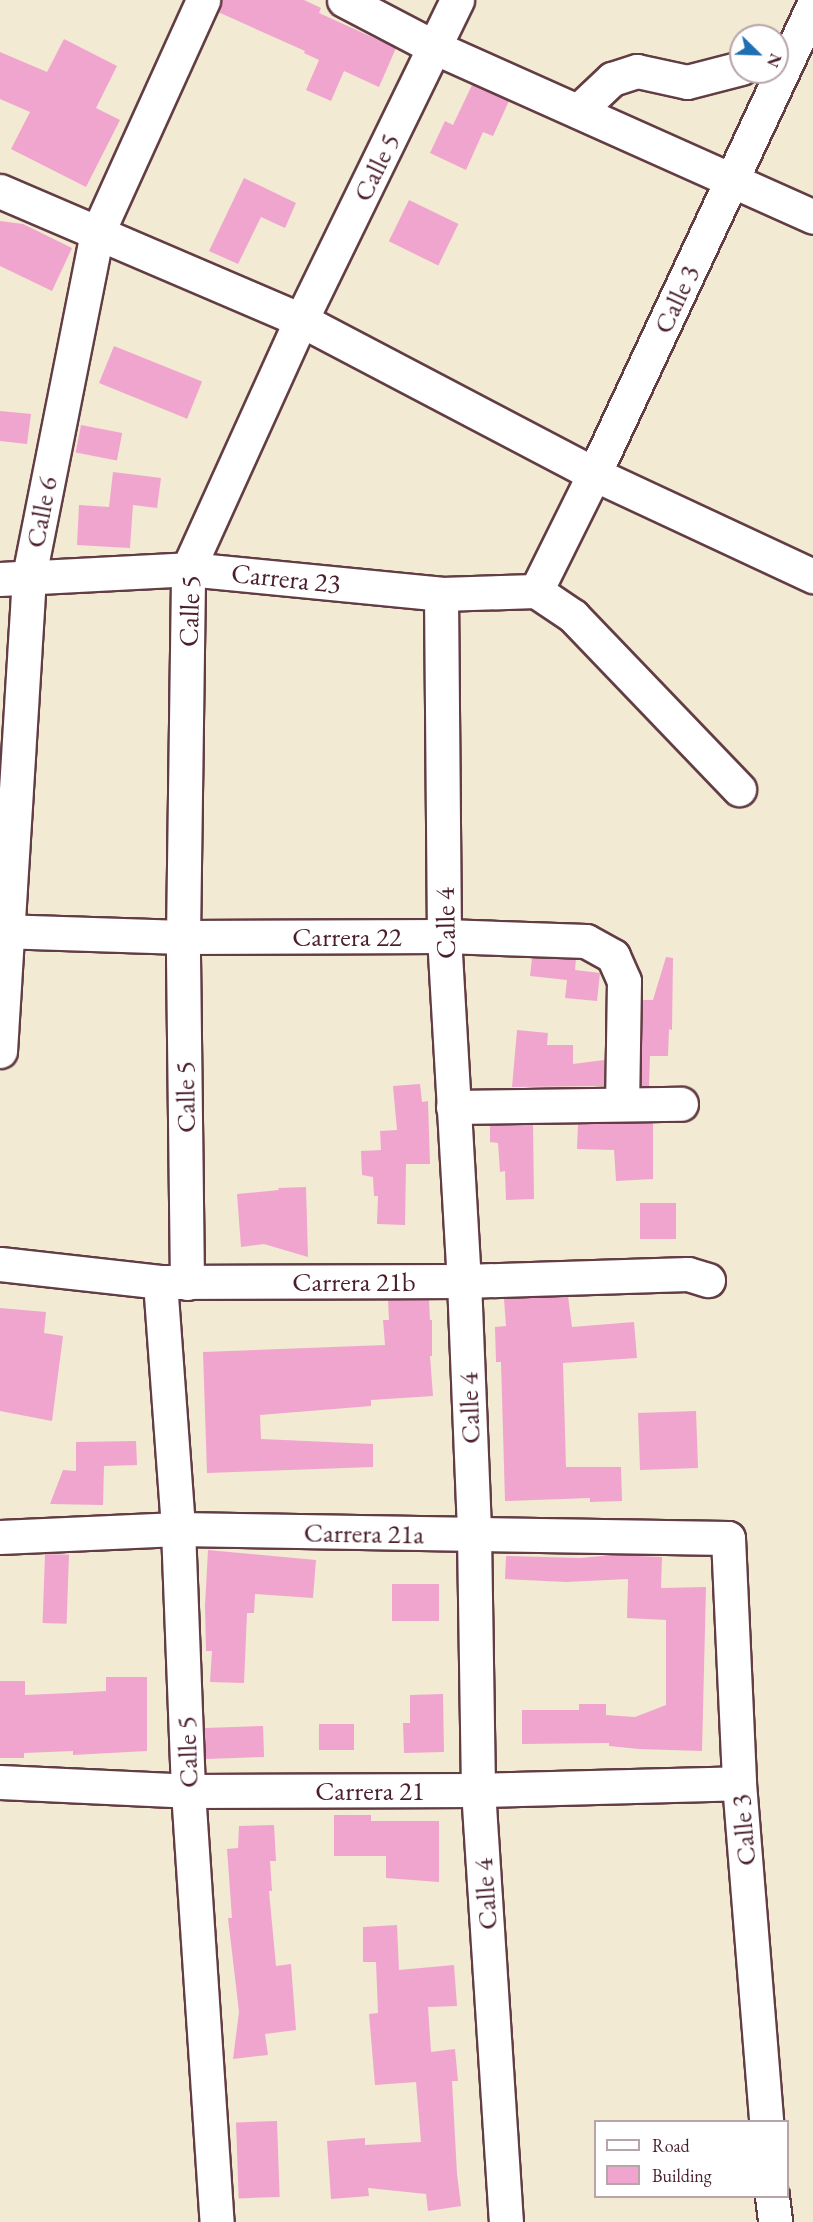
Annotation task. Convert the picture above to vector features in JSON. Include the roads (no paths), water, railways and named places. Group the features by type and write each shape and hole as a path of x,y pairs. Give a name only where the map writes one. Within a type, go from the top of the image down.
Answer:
{"street":[{"name":"Calle 6","path":"0,1051 14,577 97,234 203,0"},
{"path":"344,0 436,48 813,217"},
{"name":"Calle 5","path":"217,2222 188,1791 178,1529 173,1282 183,937 188,569 301,320 458,0"},
{"name":"Calle 3","path":"789,46 813,6"},
{"path":"578,111 612,79 637,71 687,82 729,71"},
{"name":"Calle 3","path":"536,591 594,474 732,180 771,84"},
{"path":"0,191 301,320 594,474 813,576"},
{"name":"Carrera 23","path":"14,577 188,569 441,594 536,591"},
{"path":"536,591 573,616 739,789"},
{"name":"Calle 4","path":"441,594 444,936 464,1281 474,1535 478,1790 506,2222"},
{"name":"Carrera 22","path":"3,931 183,937 444,936 586,941 613,956 624,981 622,1103"},
{"path":"453,1107 681,1104"},
{"name":"Carrera 21b","path":"0,1264 173,1282 464,1281 688,1274 708,1280"},
{"name":"Carrera 21a","path":"0,1537 178,1529 728,1538"},
{"name":"Calle 3","path":"728,1538 739,1783 766,2120"},
{"name":"Carrera 21","path":"0,1782 188,1791 478,1790 739,1783"},
{"path":"772,2198 774,2222"}]}
